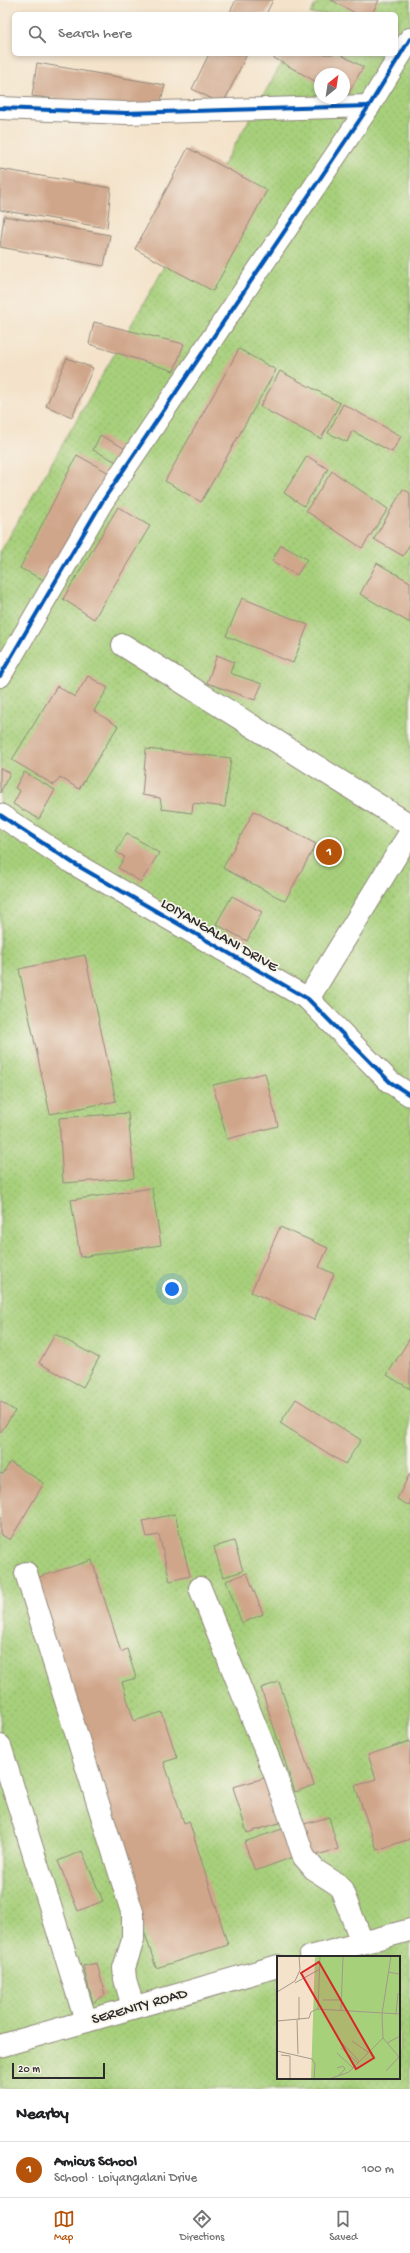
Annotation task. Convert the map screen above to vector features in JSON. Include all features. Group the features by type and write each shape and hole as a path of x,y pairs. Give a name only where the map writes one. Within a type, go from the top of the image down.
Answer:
{"street":[{"path":"0,676 102,502 369,106 410,39"},
{"path":"0,108 126,113 369,106"},
{"path":"123,645 410,825"},
{"name":"LOIYANGALANI DRIVE","path":"0,815 73,863 308,999 390,1082 410,1095"},
{"path":"308,999 410,832"},
{"path":"26,1573 133,1915 133,1940 124,1968 125,1979 133,2007"},
{"path":"200,1588 276,1777 304,1857 315,1870 340,1886 362,1942"},
{"path":"0,1746 86,2020"},
{"path":"313,1956 410,1930"},
{"name":"SERENITY ROAD","path":"0,2046 86,2020 277,1966"}],"green space":[{"path":"318,0 410,0 410,2089 0,2089 0,553 286,56 398,56 398,12 311,12"}],"building":[{"path":"236,0 273,0 267,12 230,12"},
{"path":"331,0 379,0 373,12 353,12"},
{"path":"208,56 246,56 223,104 192,89"},
{"path":"271,56 344,56 363,67 350,91 350,68 314,68 314,81"},
{"path":"37,63 165,85 158,112 32,96"},
{"path":"188,148 267,190 213,291 135,249"},
{"path":"0,169 111,188 107,228 0,210"},
{"path":"4,216 110,235 104,266 0,247"},
{"path":"94,322 184,344 174,371 89,344"},
{"path":"239,349 276,370 201,502 165,481"},
{"path":"67,358 93,368 72,417 46,406"},
{"path":"280,371 340,403 321,439 260,407"},
{"path":"343,404 401,436 392,452 352,431 347,442 328,433"},
{"path":"100,435 124,448 117,462 93,450"},
{"path":"77,455 111,474 46,581 20,568"},
{"path":"307,456 328,469 304,506 284,493"},
{"path":"332,471 388,509 362,548 306,511"},
{"path":"403,489 410,493 410,544 403,556 374,539"},
{"path":"118,507 150,526 94,619 63,599"},
{"path":"281,545 307,559 297,575 272,561"},
{"path":"377,563 410,582 410,623 360,594"},
{"path":"242,598 308,625 293,663 226,636"},
{"path":"217,655 234,662 230,673 262,684 255,700 207,683"},
{"path":"88,676 108,688 94,711 118,726 79,789 60,777 54,785 12,760 57,686 75,697"},
{"path":"146,749 231,758 225,807 193,803 192,813 162,809 160,798 142,795"},
{"path":"0,768 10,773 0,793"},
{"path":"24,772 55,790 39,819 13,804 20,791 15,788"},
{"path":"254,811 316,844 285,901 223,868"},
{"path":"127,833 159,853 141,882 118,868 125,857 116,852"},
{"path":"232,896 262,912 247,941 216,924"},
{"path":"85,955 116,1101 50,1114 19,969"},
{"path":"265,1073 278,1126 227,1139 213,1085"},
{"path":"128,1113 134,1178 63,1183 59,1118"},
{"path":"152,1188 161,1245 80,1257 71,1200"},
{"path":"280,1227 328,1248 319,1267 334,1274 314,1320 251,1292"},
{"path":"55,1334 99,1358 83,1387 39,1363"},
{"path":"410,1338 410,1389 387,1375"},
{"path":"296,1399 361,1440 345,1464 280,1423"},
{"path":"0,1401 15,1411 0,1433"},
{"path":"10,1462 44,1483 10,1540 0,1534 0,1473 3,1474"},
{"path":"410,1473 410,1506 397,1499"},
{"path":"175,1514 190,1576 170,1581 159,1535 147,1537 143,1521"},
{"path":"234,1541 243,1571 223,1577 214,1547"},
{"path":"92,1560 121,1652 127,1649 136,1678 122,1682 134,1721 162,1712 177,1758 164,1762 184,1823 189,1821 228,1945 156,1968 33,1579"},
{"path":"247,1573 263,1614 242,1623 226,1581"},
{"path":"279,1682 314,1785 295,1792 261,1688"},
{"path":"410,1741 410,1839 377,1850 355,1786 376,1779 368,1755"},
{"path":"268,1777 282,1822 247,1833 233,1787"},
{"path":"329,1817 338,1849 310,1857 301,1825"},
{"path":"285,1828 296,1856 255,1871 244,1842"},
{"path":"82,1851 103,1901 78,1911 58,1861"},
{"path":"97,1963 105,1995 93,2003 83,1966"}],"cycle path":[{"path":"0,676 102,502 369,106 410,39"},
{"path":"0,108 126,113 369,106"},
{"path":"0,815 73,863 308,999 390,1082 410,1095"}],"place":[{"name":"Amicus School","path":"329,852"}]}
